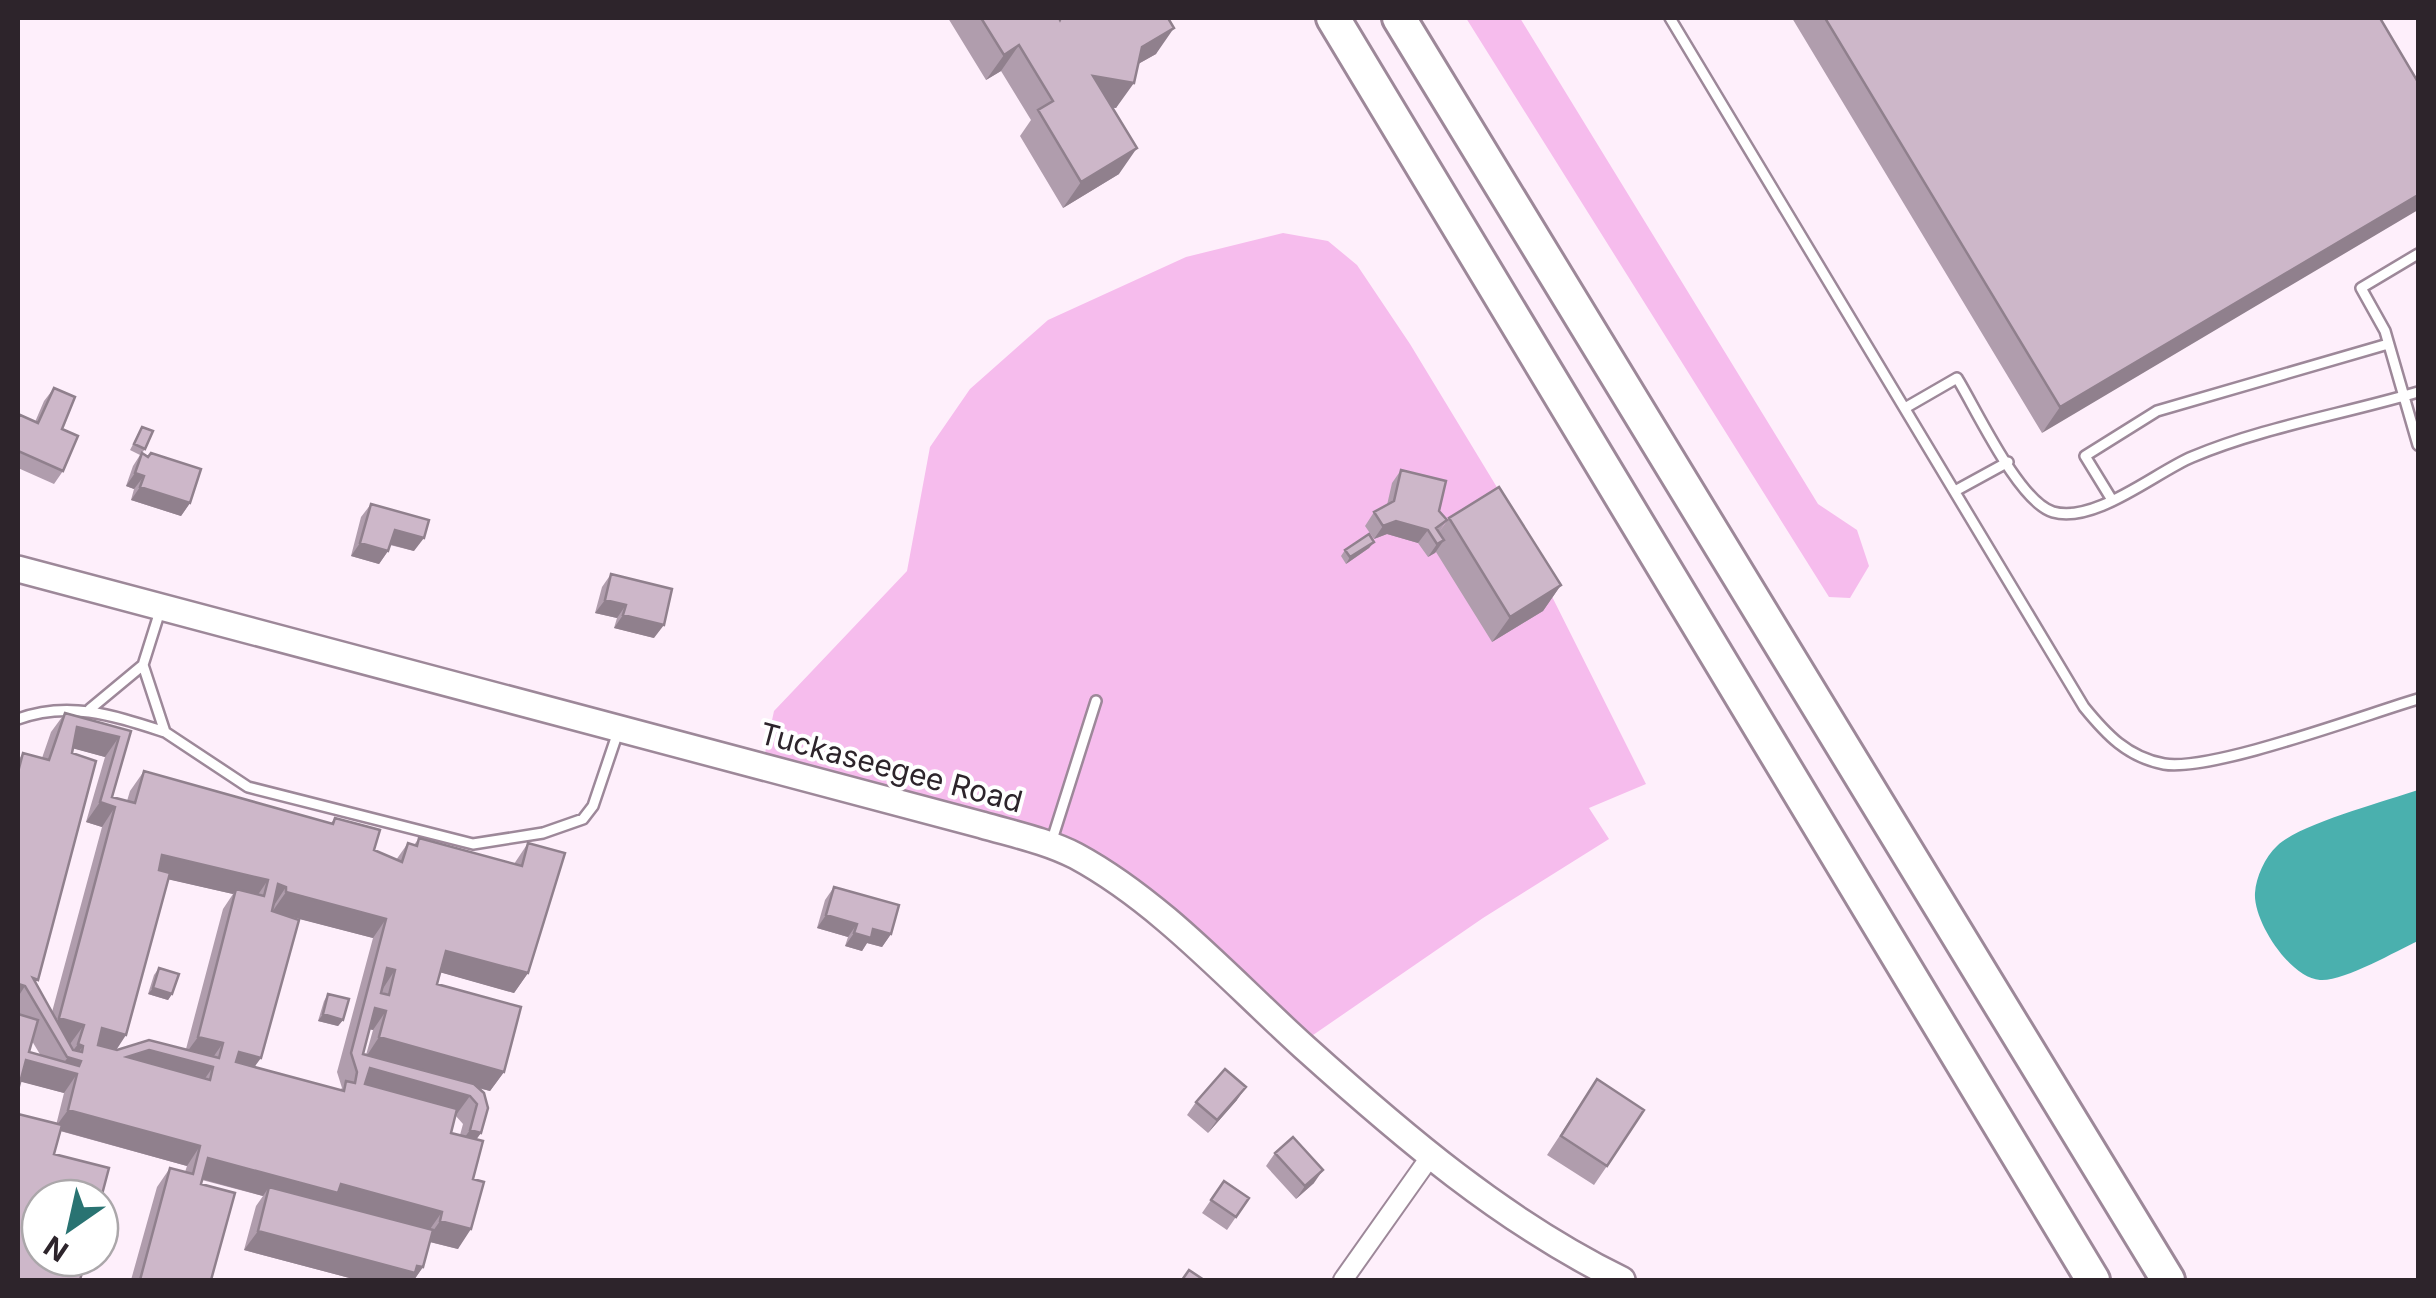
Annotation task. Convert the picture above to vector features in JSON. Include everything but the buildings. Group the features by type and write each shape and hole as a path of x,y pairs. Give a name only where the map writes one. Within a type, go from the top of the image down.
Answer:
{"highway":[{"path":"1334,18 2093,1280"},
{"path":"1399,18 2168,1280"}],"street":[{"name":"Tuckaseegee Road","path":"18,569 1050,846 1103,872 1137,898 1430,1158 1535,1233 1622,1280"},
{"path":"1343,1280 1430,1158"}],"lane":[{"path":"1670,18 2084,707 2111,740 2135,755 2191,766 2418,699"},
{"path":"2418,254 2361,288 2388,344 2418,445"},
{"path":"2112,500 2085,456 2158,411 2388,344"},
{"path":"1905,408 1957,378 2026,492 2051,512 2065,514 2128,496 2189,458 2418,392"},
{"path":"1955,491 2008,462"},
{"path":"90,709 143,666 161,609"},
{"path":"143,666 166,732"},
{"path":"1050,846 1096,701"},
{"path":"18,718 37,711 90,709 166,732 248,786 473,844 544,833 582,819 592,806 619,729"}],"shaded area":[{"path":"1466,18 1520,18 1818,504 1857,530 1869,566 1850,598 1829,597"},
{"path":"1283,233 1328,241 1357,265 1410,344 1498,489 1646,784 1589,808 1609,839 1483,918 1300,1044 1072,854 762,767 774,711 907,571 930,447 970,389 1048,320 1186,257"}],"water":[{"path":"2418,790 2418,941 2330,979 2309,977 2297,970 2267,932 2256,905 2257,880 2265,861 2277,846 2304,829"}]}
